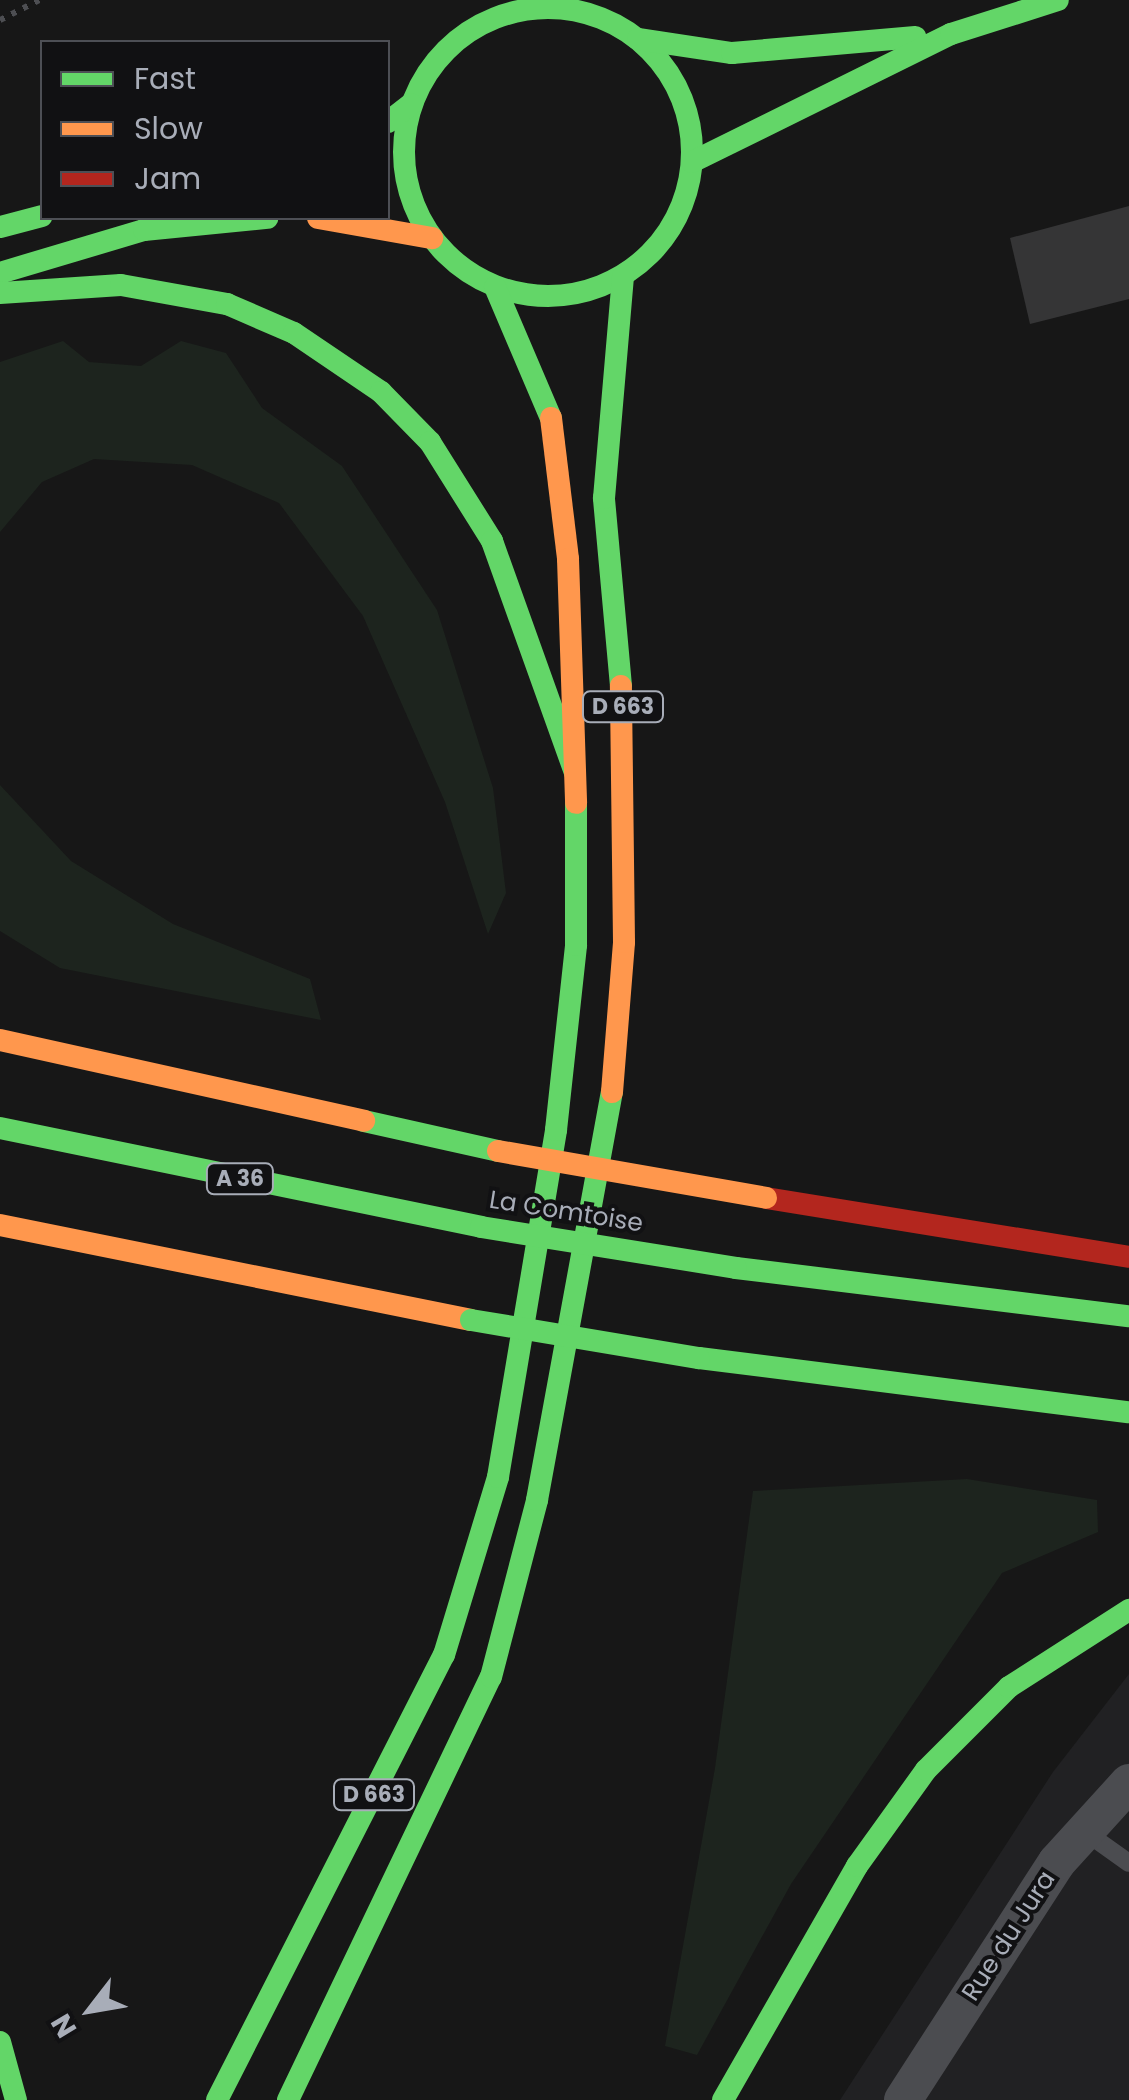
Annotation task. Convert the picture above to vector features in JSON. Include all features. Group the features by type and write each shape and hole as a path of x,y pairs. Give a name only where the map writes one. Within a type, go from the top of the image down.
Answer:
{"main road":[{"path":"692,162 952,34 1058,0"},
{"path":"553,7 598,16 638,38 669,73 688,116 692,162 682,207 658,246 622,276 568,294 538,296 494,286 457,264 432,238 408,191 403,147 411,104 433,64 466,32 508,12 553,7"},
{"path":"638,38 732,53 952,34"},
{"path":"390,120 411,104"},
{"path":"0,226 40,216"},
{"path":"0,273 93,241 252,220"},
{"path":"329,220 432,238"},
{"name":"D 663","path":"288,2100 492,1677 537,1500 608,1139 624,942 624,726 604,498 622,276"},
{"path":"0,292 102,284 201,297 294,334 382,392 430,442 492,541 574,773"},
{"name":"D 663","path":"217,2100 444,1655 498,1477 556,1130 576,945 576,680 555,428 494,286"},
{"path":"0,1040 498,1150 1129,1256"},
{"name":"La Comtoise","path":"0,1128 482,1227 736,1268 1129,1316"},
{"path":"0,1225 471,1320 698,1358 1129,1412"},
{"path":"723,2100 856,1866 926,1770 1009,1686 1129,1610"},
{"path":"0,2042 16,2100"}],"street":[{"name":"Rue du Jura","path":"903,2100 1057,1862 1129,1782"}],"lane":[{"path":"1084,1831 1129,1864"}],"path":[{"path":"0,20 39,0"}],"shaded area":[{"path":"63,341 89,362 141,366 181,341 226,353 262,408 342,466 437,610 493,788 506,893 488,934 445,802 363,616 279,503 192,465 94,459 42,482 0,532 0,362"},
{"path":"0,785 71,861 173,924 310,979 321,1020 60,968 0,931"},
{"path":"967,1479 1097,1500 1098,1532 1002,1573 791,1884 697,2055 665,2046 715,1768 753,1491"},
{"path":"1129,1674 1129,2100 840,2100 1053,1772"}],"building":[{"path":"1129,206 1129,299 1030,324 1010,238"}],"traffic: fast":[{"path":"692,162 951,34 1058,0"},
{"path":"548,8 603,19 650,50 681,97 692,152 681,207 650,254 603,285 548,296 493,285 446,254 415,207 404,152 415,97 446,50 493,19 548,8"},
{"path":"638,39 732,53 915,37"},
{"path":"390,120 411,104"},
{"path":"0,227 40,217"},
{"path":"3,272 144,230 246,220"},
{"path":"621,686 604,498 623,276"},
{"path":"0,293 121,285 227,304 294,333 381,392 430,442 492,541 575,773"},
{"path":"495,287 551,418"},
{"path":"217,2100 444,1655 498,1477 556,1130 576,945 576,803"},
{"path":"288,2100 491,1677 537,1500 612,1092"},
{"path":"364,1121 498,1151"},
{"path":"0,1128 481,1227"},
{"path":"481,1227 736,1268"},
{"path":"736,1268 1129,1316"},
{"path":"471,1320 699,1358"},
{"path":"699,1358 1129,1412"},
{"path":"723,2100 857,1866 926,1770 1009,1687 1129,1610"},
{"path":"0,2042 16,2100"}],"traffic: slow":[{"path":"329,220 432,238"},
{"path":"551,418 568,559 576,803"},
{"path":"612,1092 624,942 621,686"},
{"path":"0,1040 364,1121"},
{"path":"498,1151 766,1198"},
{"path":"0,1225 471,1320"}],"traffic: jam":[{"path":"766,1198 1129,1257"}]}
